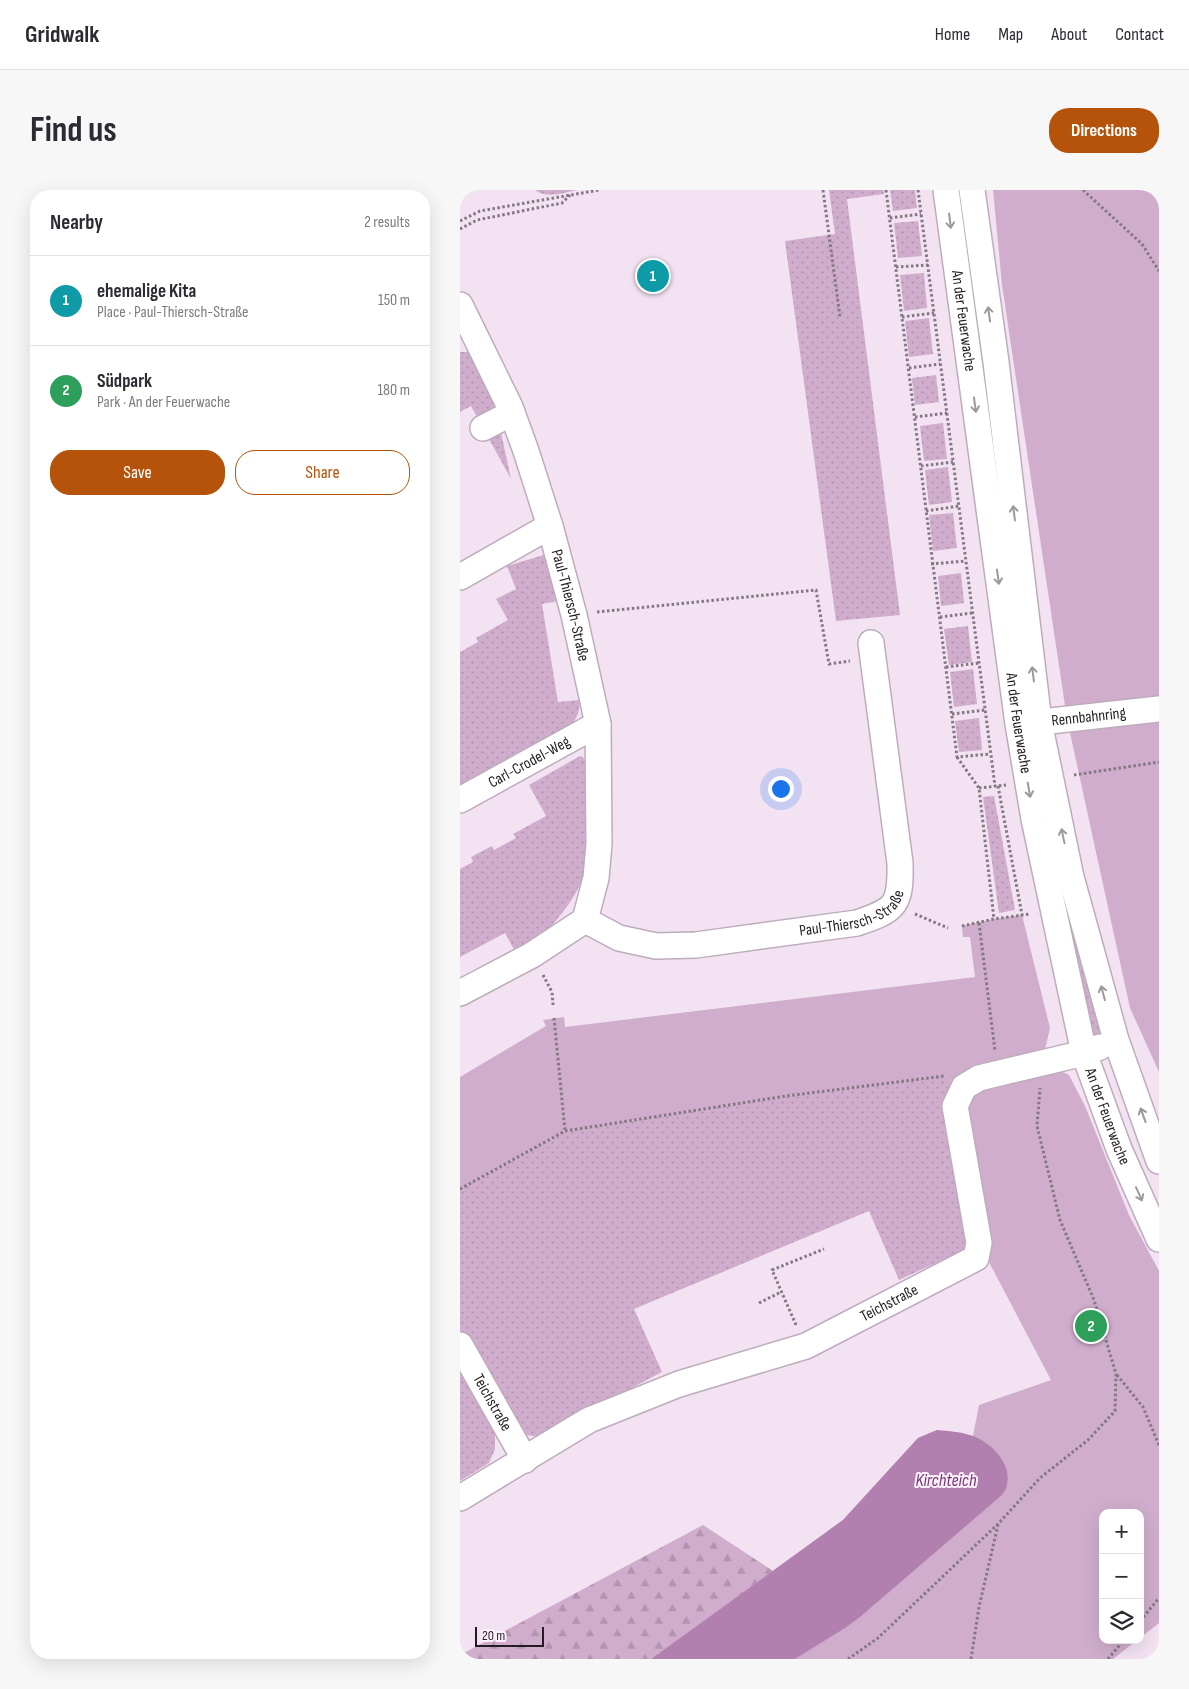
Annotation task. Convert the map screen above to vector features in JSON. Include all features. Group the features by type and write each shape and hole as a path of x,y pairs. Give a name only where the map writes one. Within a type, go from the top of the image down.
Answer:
{"street":[{"name":"An der Feuerwache","path":"946,190 1029,723 1116,1040 1159,1161"},
{"name":"An der Feuerwache","path":"972,190 997,372 1029,723 1034,819 1084,1053 1120,1149 1159,1239"},
{"name":"Paul-Thiersch-Straße","path":"460,306 512,413 525,483 550,526 574,614 598,724 599,844 596,878 585,920 619,938 656,946 696,945 857,923 878,916 894,904 900,890 900,863 872,650"},
{"path":"483,428 512,413"},
{"path":"460,577 550,526"},
{"name":"Rennbahnring","path":"1029,723 1159,709"},
{"name":"Carl-Crodel-Weg","path":"460,800 598,724"},
{"path":"460,993 532,955 585,920"},
{"path":"964,1087 979,1078 1084,1053 1116,1040"},
{"name":"Teichstraße","path":"460,1498 590,1420 750,1355 806,1346 976,1258 979,1243 955,1106 964,1087"},
{"name":"Teichstraße","path":"460,1345 525,1460"}],"path":[{"path":"460,221 480,211 599,190"},
{"path":"822,190 840,316"},
{"path":"886,190 957,757 979,788 994,919"},
{"path":"918,190 990,754 1022,915"},
{"path":"1083,190 1142,244 1159,271"},
{"path":"460,229 477,220 562,203 570,194"},
{"path":"890,218 921,214"},
{"path":"896,267 928,264"},
{"path":"902,316 934,313"},
{"path":"909,368 940,364"},
{"path":"915,417 947,413"},
{"path":"921,466 953,462"},
{"path":"926,511 959,506"},
{"path":"932,564 966,561"},
{"path":"574,614 816,590 829,664 872,650"},
{"path":"940,617 972,613"},
{"path":"946,667 979,663"},
{"path":"952,714 985,710"},
{"path":"957,757 990,754"},
{"path":"894,904 948,928"},
{"path":"962,926 994,919 1054,912"},
{"path":"979,923 997,1074"},
{"path":"552,992 553,1005"},
{"path":"554,1018 565,1131"},
{"path":"848,1659 878,1638 998,1524 1040,1478 1088,1440 1115,1411 1116,1374 1094,1300 1060,1220 1037,1126 1042,1062"},
{"path":"460,1189 565,1131 786,1096 942,1075 964,1087"},
{"path":"806,1346 772,1270 824,1249"},
{"path":"759,1304 781,1292"},
{"path":"1116,1374 1143,1407 1159,1445"},
{"path":"972,1659 979,1607 998,1524"},
{"path":"1144,1616 1159,1598"},
{"path":"1108,1659 1121,1644"}],"green space":[{"path":"535,190 577,190 550,195"},
{"path":"829,190 883,190 884,194 847,199 900,615 836,621 785,241 835,234"},
{"path":"890,190 915,190 917,208 893,211"},
{"path":"993,190 1159,190 1159,1072 1130,1008 1067,719 1002,285"},
{"path":"918,221 922,256 898,258 894,223"},
{"path":"924,273 927,308 904,311 900,275"},
{"path":"929,318 933,354 909,357 905,321"},
{"path":"460,352 470,352 492,391 511,479 471,406 460,412"},
{"path":"936,375 939,402 915,405 912,378"},
{"path":"943,423 947,459 924,461 920,426"},
{"path":"948,467 952,502 929,505 925,470"},
{"path":"953,513 957,548 933,551 929,515"},
{"path":"547,554 558,601 542,604 558,702 579,700 577,715 569,728 460,788 460,652 478,642 476,638 508,620 496,599 516,589 507,566"},
{"path":"961,573 964,603 941,606 938,576"},
{"path":"968,626 972,662 949,665 944,629"},
{"path":"973,669 977,704 954,707 950,672"},
{"path":"979,718 982,750 959,752 955,721"},
{"path":"580,756 583,757 586,764 588,837 582,879 574,896 555,922 516,953 505,933 460,957 460,869 473,862 471,857 492,846 494,850 516,838 513,834 546,816 529,785"},
{"path":"1036,790 1103,1033 1102,1039 1090,1039"},
{"path":"994,796 1015,910 999,913 983,797"},
{"path":"1022,915 1050,1028 1042,1062 1069,1075 1085,1106 1129,1215 1159,1271 1159,1623 1144,1635 1144,1509 1099,1509 1099,1644 1132,1644 1113,1659 651,1659 843,1520 918,1438 937,1430 973,1436 979,1405 1051,1380 979,1243 964,1087 942,1075 786,1096 565,1131 460,1189 460,1077 546,1026 543,1020 564,1017 565,1027 975,977 970,937 963,937 962,926"},
{"path":"942,1075 964,1087 979,1243 899,1280 869,1211 634,1309 662,1372 539,1437 520,1434 460,1336 460,1189 565,1131 786,1096"},
{"path":"460,1369 495,1427 495,1449 489,1463 460,1481"},
{"path":"703,1525 773,1571 651,1659 460,1659 460,1655"}],"water":[{"name":"Kirchteich","path":"937,1430 973,1436 987,1443 1003,1461 1008,1476 1006,1488 1002,1495 860,1617 795,1659 651,1659 843,1520 918,1438"}],"place":[{"name":"ehemalige Kita","path":"653,276"},
{"name":"Südpark","path":"1091,1326"}]}
